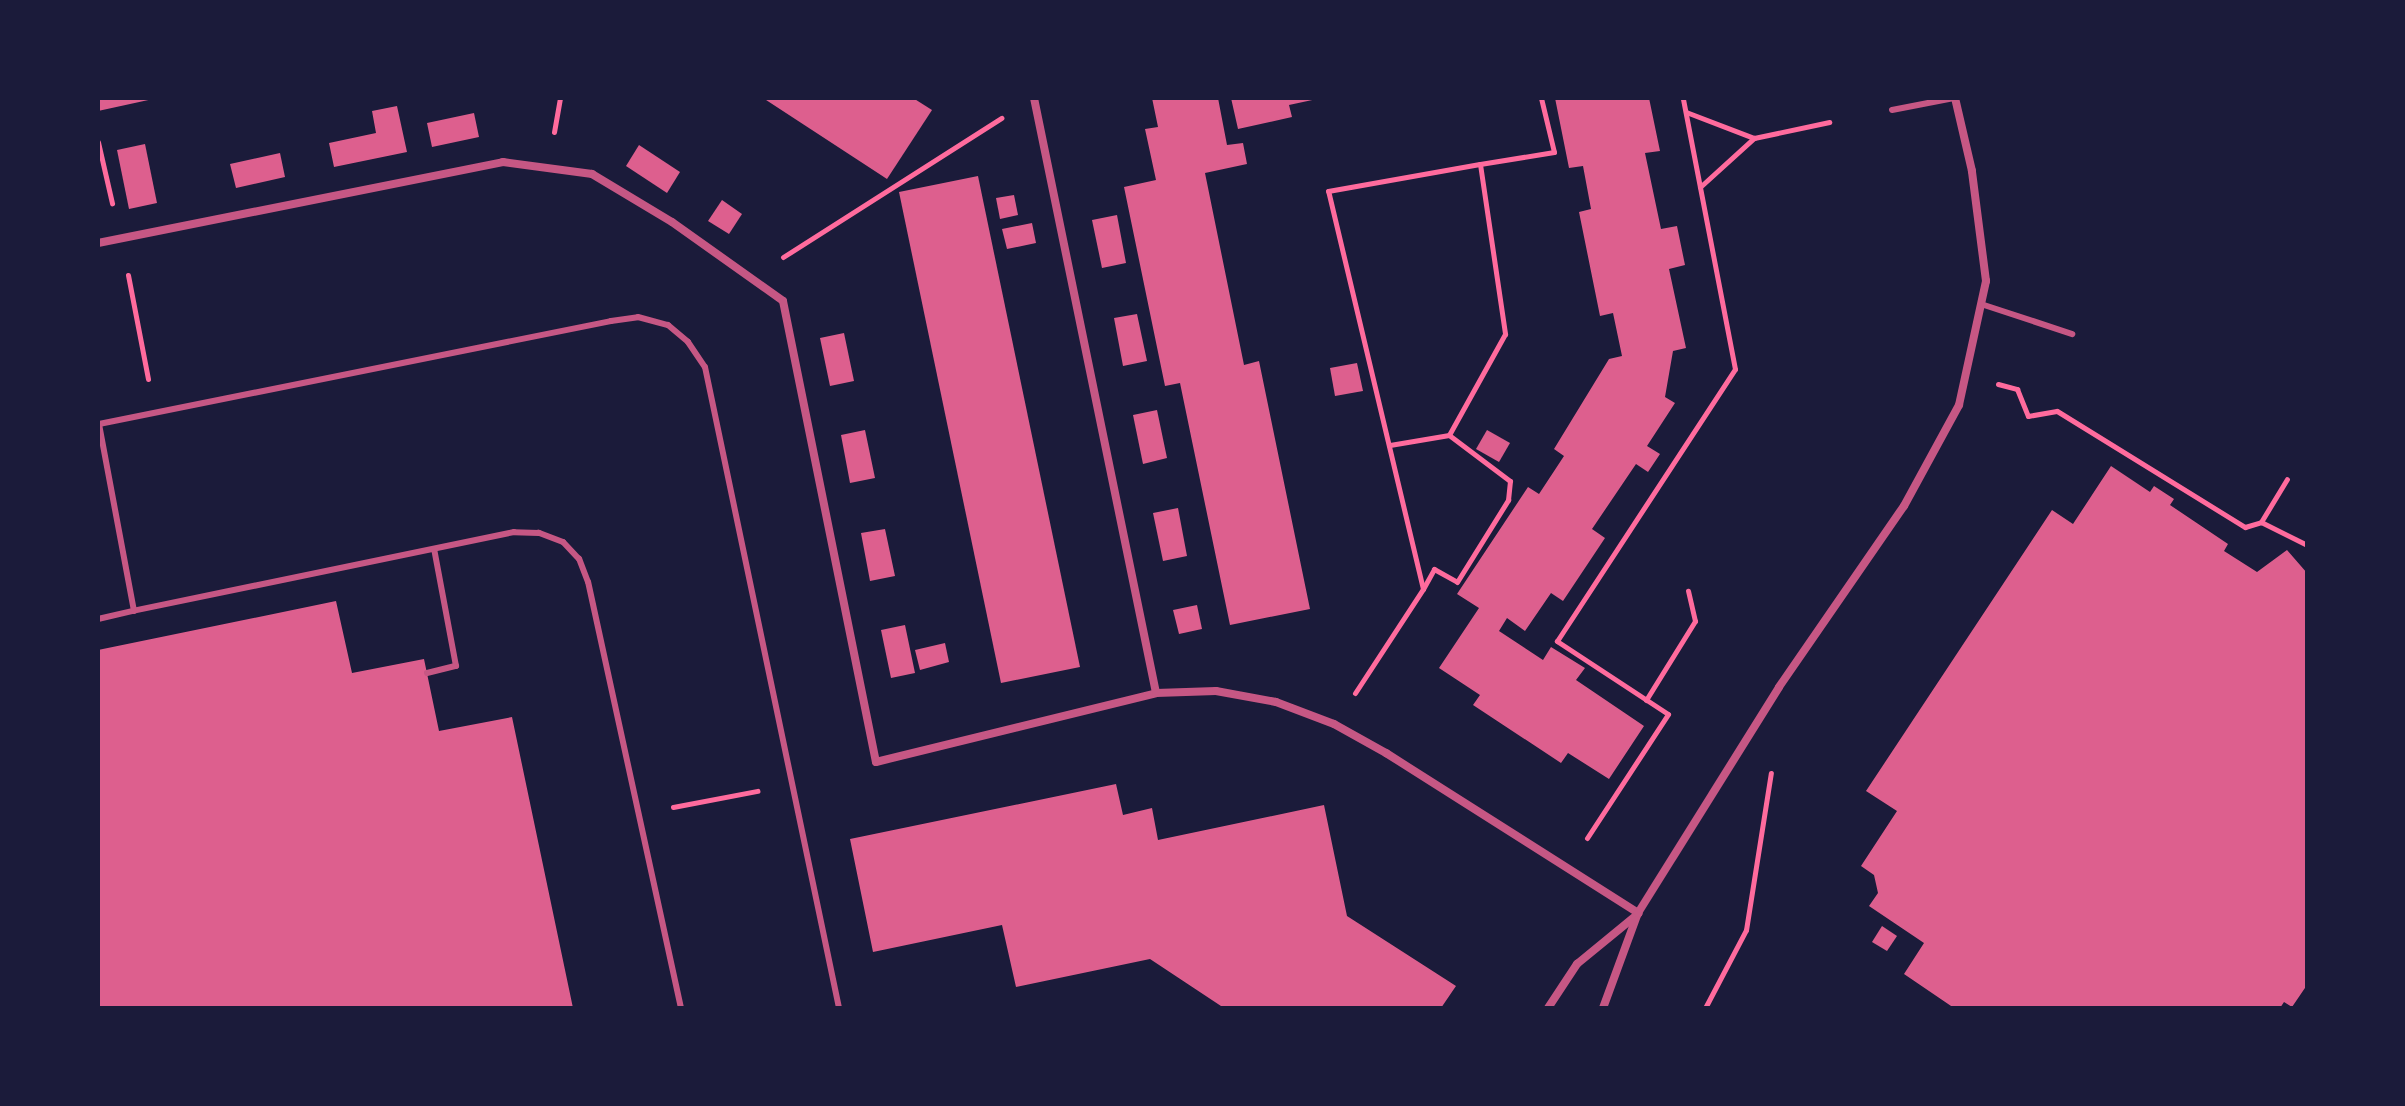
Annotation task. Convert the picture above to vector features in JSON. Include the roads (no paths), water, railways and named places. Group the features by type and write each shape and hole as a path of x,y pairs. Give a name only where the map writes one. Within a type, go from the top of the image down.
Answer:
{"street":[{"path":"1034,98 1156,693"},
{"path":"1603,1008 1638,913 1779,687 1904,506 1959,405 1984,305 1986,281 1972,171 1955,98"},
{"path":"98,243 503,162 592,174 753,276 783,301 876,762 1156,693 1216,691 1276,702 1334,724 1638,913"},
{"path":"1548,1008 1577,964 1638,913"}],"lane":[{"path":"1892,110 1955,98"},
{"path":"1984,305 2072,334"},
{"path":"134,611 98,424 611,321 638,317 668,325 688,342 705,367 789,784 839,1008"},
{"path":"98,619 514,532 539,533 563,542 579,559 681,1008"},
{"path":"427,673 456,666 434,549"}]}
